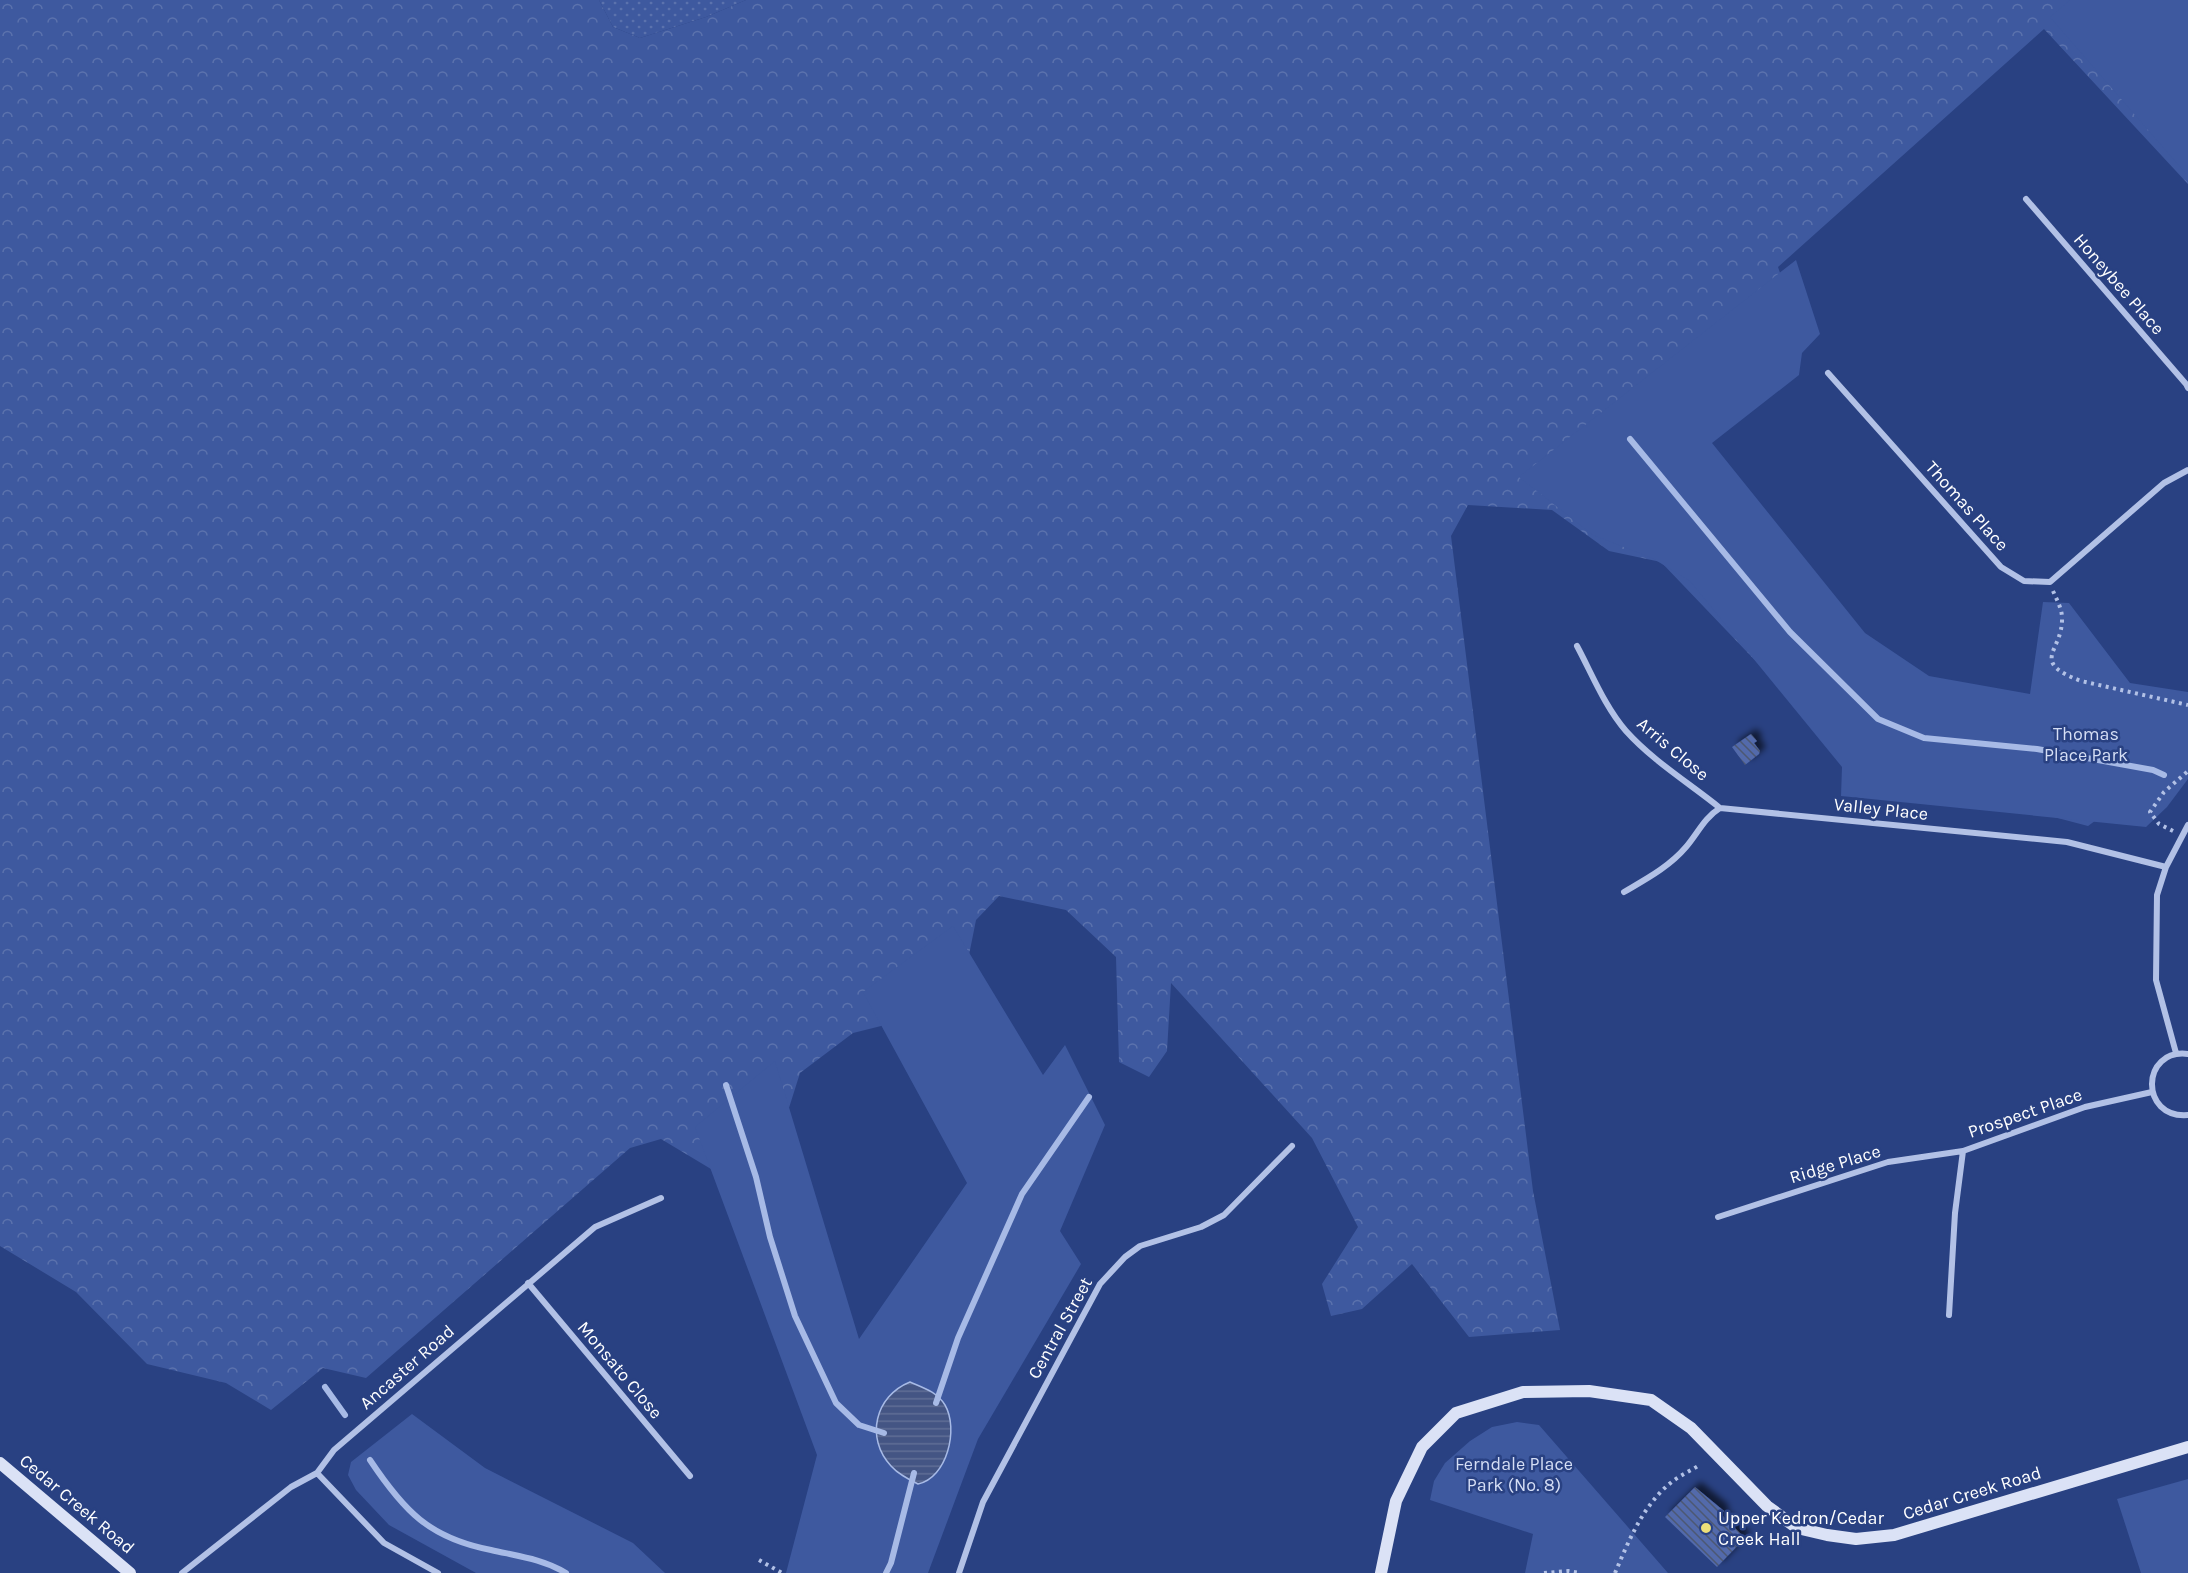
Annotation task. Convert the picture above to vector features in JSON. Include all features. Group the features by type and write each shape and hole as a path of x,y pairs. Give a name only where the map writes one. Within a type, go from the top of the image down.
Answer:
{"street":[{"name":"Honeybee Place","path":"2026,200 2188,388"},
{"name":"Thomas Place","path":"1828,373 2001,567 2024,581 2050,582"},
{"path":"2050,582 2164,483 2188,470"},
{"name":"Arris Close","path":"1577,646 1606,702 1625,730 1720,808"},
{"path":"1624,892 1662,870 1686,848 1709,815 1720,808"},
{"name":"Valley Place","path":"1720,808 2067,842 2166,867"},
{"path":"2176,1053 2156,980 2157,896 2166,867 2188,825"},
{"path":"2188,1054 2176,1053 2164,1059 2156,1068 2151,1080 2152,1092 2157,1104 2167,1112 2179,1116 2188,1115"},
{"name":"Prospect Place","path":"1949,1314 1955,1213 1964,1150 2085,1107 2152,1092"},
{"name":"Central Street","path":"959,1573 983,1502 1100,1284 1125,1257 1140,1246 1201,1227 1224,1215 1292,1146"},
{"name":"Ridge Place","path":"1718,1217 1888,1162 1964,1150"},
{"name":"Ancaster Road","path":"182,1573 291,1487 317,1473 334,1450 595,1227 661,1198"},
{"name":"Monsato Close","path":"528,1283 690,1476"},
{"name":"Cedar Creek Road","path":"1381,1573 1396,1501 1422,1446 1456,1413 1523,1392 1589,1391 1651,1400 1691,1428 1767,1506 1797,1528 1856,1539 1894,1535 2188,1447"},
{"name":"Cedar Creek Road","path":"0,1462 130,1573"},
{"path":"317,1473 384,1543 438,1573"}],"path":[{"path":"2050,582 2062,616 2058,638 2053,646 2052,657 2056,668 2081,681 2188,705"},
{"path":"2181,836 2159,824 2150,812 2164,792 2188,771"},
{"path":"1615,1573 1641,1518 1655,1498 1673,1482 1698,1466"},
{"path":"759,1560 782,1573"},
{"path":"1544,1573 1569,1571 1580,1573"}],"green space":[{"path":"0,0 599,0 613,27 640,38 706,17 746,0 2188,0 2188,184 2044,29 1778,267 1794,314 1697,449 1862,644 1931,685 2167,768 2088,826 1855,765 1661,562 1609,551 1552,510 1468,505 1451,536 1533,1191 1560,1330 1469,1337 1412,1264 1362,1309 1331,1316 1322,1284 1358,1227 1312,1138 1171,983 1167,1051 1149,1077 1119,1062 1116,957 1066,910 999,896 976,920 969,955 885,1025 853,1033 800,1073 770,1168 746,1190 661,1139 630,1148 366,1378 323,1368 271,1410 226,1383 147,1364 76,1292 0,1246"},
{"path":"599,0 746,0 706,17 640,38 613,27"},
{"path":"2070,0 2188,0 2188,176 2050,17"},
{"name":"Thomas Place Park","path":"1796,260 1820,334 1802,353 1799,375 1712,443 1865,633 1929,676 2030,694 2043,602 2069,603 2130,683 2188,692 2188,779 2167,807 2146,827 1841,796 1842,767 1690,581 1652,558 1593,535 1519,477"},
{"path":"953,926 1043,1075 1065,1045 1105,1125 1060,1231 1081,1264 978,1439 928,1573 786,1573 817,1455 695,1127 775,1061 859,1339 967,1183 863,992"},
{"path":"412,1414 485,1468 633,1543 665,1573 476,1573 389,1525 356,1490 348,1475 351,1462"},
{"name":"Ferndale Place Park (No. 8)","path":"1517,1422 1539,1425 1668,1573 1525,1573 1533,1534 1430,1500 1434,1481 1445,1463 1470,1441 1492,1427"},
{"path":"2188,1479 2188,1573 2141,1573 2117,1499"}],"shaded area":[{"path":"910,1382 930,1391 942,1401 949,1415 951,1427 948,1451 943,1463 928,1480 918,1484 891,1466 883,1455 876,1431 882,1407 898,1388"}],"building":[{"path":"1751,734 1757,741 1754,743 1760,751 1745,765 1732,747"},
{"path":"1695,1487 1724,1511 1721,1514 1745,1538 1717,1567 1665,1517"}],"waterway":[{"path":"1630,439 1790,632 1878,719 1924,738 2037,749 2153,770 2164,775"},
{"path":"726,1085 756,1177 770,1237 795,1316 836,1403 859,1425 884,1433"},
{"path":"936,1403 958,1338 1022,1194 1089,1097"},
{"path":"325,1387 345,1415"},
{"path":"370,1460 407,1508 434,1530 469,1545 539,1561 566,1573"},
{"path":"886,1573 891,1563 914,1473"}],"place":[{"name":"Upper Kedron/Cedar Creek Hall","path":"1706,1528"}]}
